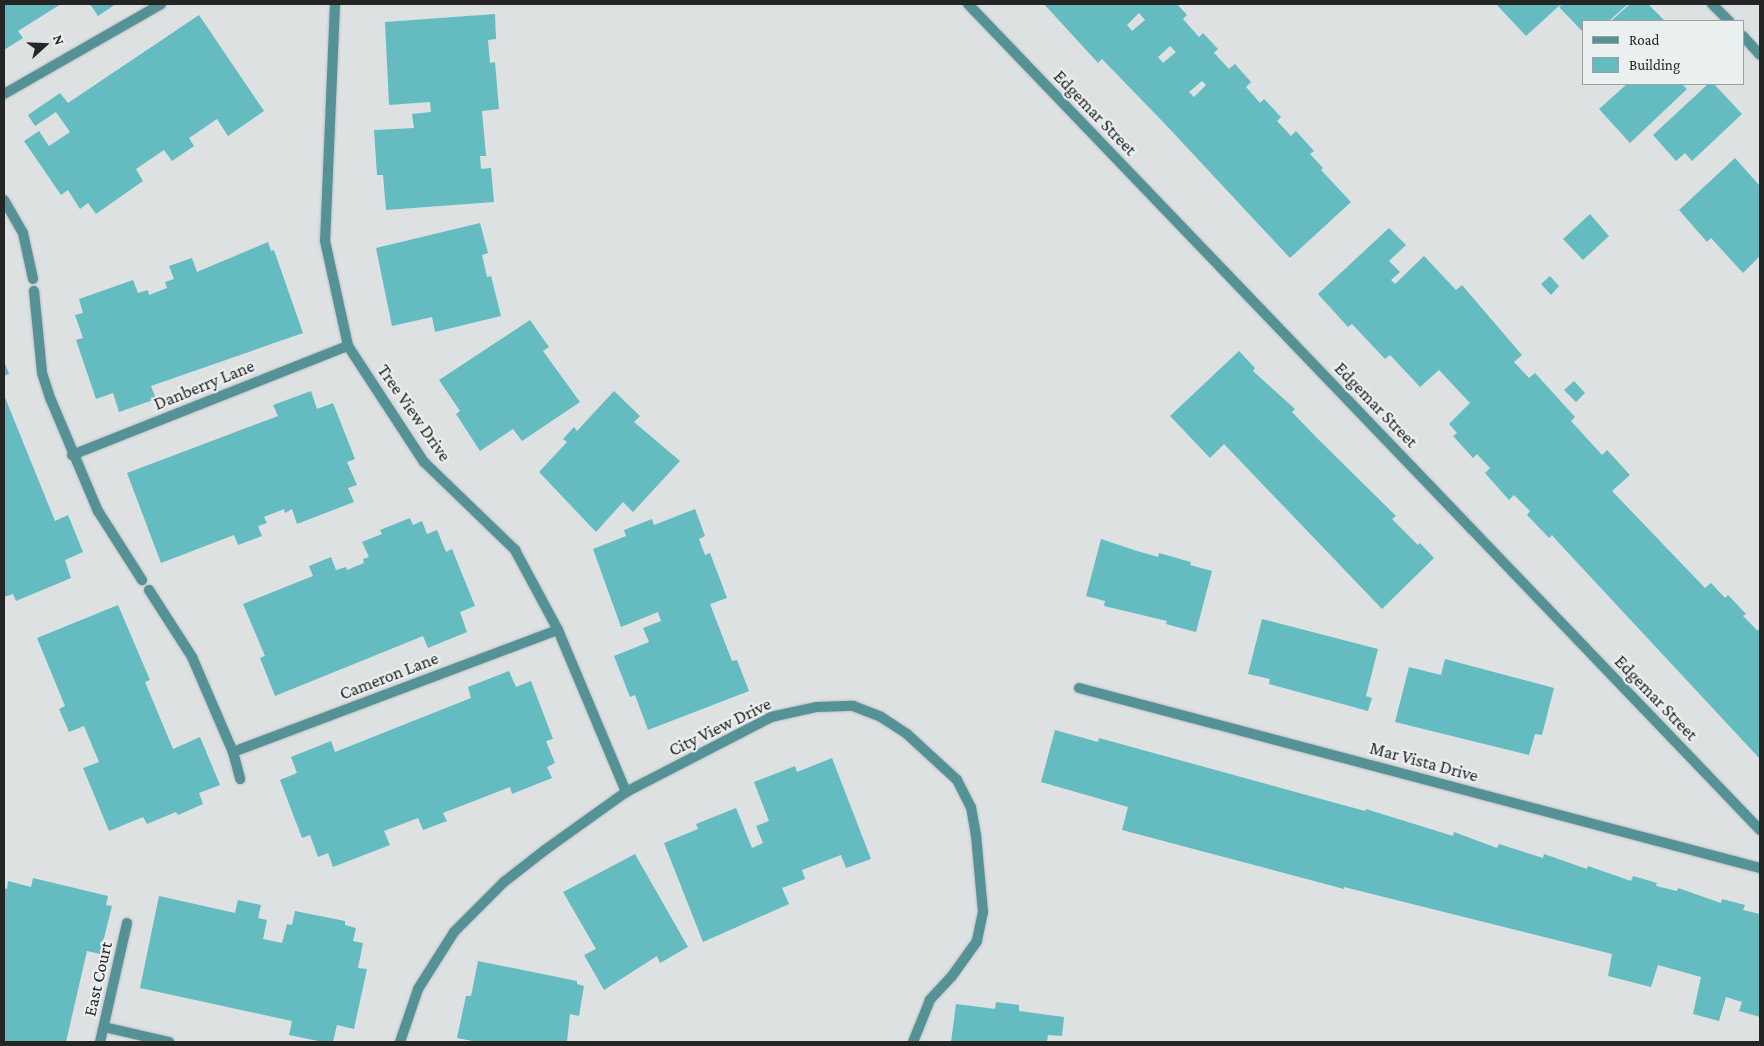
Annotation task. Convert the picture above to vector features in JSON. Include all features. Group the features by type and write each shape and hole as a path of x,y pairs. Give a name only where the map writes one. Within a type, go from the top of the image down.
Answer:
{"street":[{"path":"4,94 161,4"},
{"name":"Tree View Drive","path":"335,4 325,242 348,346 424,462 514,550 558,630 626,792"},
{"name":"Edgemar Street","path":"968,4 1760,830"},
{"path":"1712,4 1728,20"},
{"path":"1744,37 1760,55"},
{"path":"4,200 23,233 33,279"},
{"path":"34,291 42,373 72,455 109,530 142,580"},
{"name":"Danberry Lane","path":"72,455 348,346"},
{"path":"149,590 192,657 233,752 240,779"},
{"name":"Cameron Lane","path":"233,752 558,630"},
{"name":"Mar Vista Drive","path":"1079,688 1760,868"},
{"name":"City View Drive","path":"400,1042 418,988 454,932 504,882 626,792 771,718 817,708 853,706 881,718 931,753 957,780 971,807 983,912 977,941 952,976 930,1000 913,1042"},
{"name":"East Court","path":"100,1042 127,923"},
{"path":"104,1027 169,1042"}],"building":[{"path":"4,4 61,4 18,31 23,38 4,50"},
{"path":"90,4 116,4 98,16"},
{"path":"1044,4 1177,4 1187,15 1183,19 1199,37 1203,33 1218,49 1214,53 1229,69 1235,64 1251,82 1246,87 1260,103 1264,99 1281,117 1277,121 1291,136 1296,131 1314,151 1310,154 1323,168 1321,170 1351,202 1290,258 1102,59 1098,63","holes":["1139,13 1145,20 1132,31 1127,25","1170,46 1176,52 1163,63 1158,57","1202,81 1206,85 1194,97 1189,92"]},
{"path":"1496,4 1561,4 1526,36"},
{"path":"1562,4 1628,4 1610,20 1582,20 1582,31 1559,7"},
{"path":"1630,4 1648,4 1664,20 1612,20"},
{"path":"495,14 496,39 488,40 490,63 495,62 499,109 482,111 486,156 480,156 481,169 491,168 494,202 386,210 383,175 377,175 374,130 414,128 412,114 431,112 430,102 389,105 385,22"},
{"path":"199,15 264,111 228,136 217,119 189,138 194,146 172,161 164,150 136,169 143,181 96,214 88,203 80,209 68,190 61,195 24,141 39,131 49,146 70,132 56,112 35,126 28,115 60,93 68,103"},
{"path":"1626,85 1683,85 1687,89 1630,143 1599,109"},
{"path":"1707,85 1715,85 1742,114 1692,161 1685,153 1676,161 1653,135"},
{"path":"1735,158 1760,186 1760,256 1743,273 1711,238 1707,242 1679,210"},
{"path":"1590,214 1609,236 1583,260 1563,239"},
{"path":"480,223 488,253 482,255 487,277 491,276 501,316 435,332 432,317 392,326 376,248"},
{"path":"1389,228 1406,245 1389,261 1400,272 1391,280 1395,284 1424,256 1456,290 1462,285 1522,355 1514,362 1529,378 1535,373 1575,417 1571,421 1602,455 1607,450 1630,475 1612,491 1705,588 1711,583 1725,598 1728,595 1746,614 1743,616 1757,630 1760,630 1760,759 1552,535 1549,538 1527,515 1530,511 1514,495 1509,500 1485,473 1490,468 1477,454 1473,458 1453,436 1457,433 1449,424 1470,403 1439,370 1420,387 1390,355 1385,359 1352,324 1348,327 1318,294"},
{"path":"268,242 271,251 274,250 303,333 151,386 156,399 119,412 113,393 96,399 76,340 83,338 75,315 83,313 79,299 133,280 138,293 148,290 149,295 167,288 165,282 174,279 169,266 192,258 197,272"},
{"path":"1550,276 1559,286 1551,295 1541,284"},
{"path":"530,320 549,347 543,351 580,402 522,441 513,429 480,451 456,414 460,411 439,380"},
{"path":"1239,351 1255,368 1253,371 1295,409 1292,412 1396,516 1392,519 1434,558 1382,609 1224,444 1210,458 1170,416"},
{"path":"4,361 9,374 4,376"},
{"path":"1574,381 1585,393 1576,402 1564,390"},
{"path":"311,391 317,409 333,403 355,459 347,462 357,485 348,488 354,502 297,524 292,509 285,513 284,509 264,517 267,523 258,526 262,536 238,545 234,535 161,563 127,473 278,416 273,405"},
{"path":"614,391 640,416 634,422 680,461 633,512 623,502 596,532 539,472 567,442 563,439 574,427 577,431"},
{"path":"4,395 55,521 68,515 83,552 65,560 71,578 16,601 13,594 4,597"},
{"path":"695,509 705,536 699,539 705,555 710,553 727,598 710,604 732,661 737,660 749,691 648,730 635,695 630,697 614,656 649,642 643,628 661,621 658,612 621,627 593,549 626,536 624,530 652,519 654,525"},
{"path":"410,518 413,525 422,521 427,534 437,530 446,552 452,549 475,606 460,612 467,632 428,648 423,636 275,696 260,658 265,656 243,604 313,576 309,566 331,557 336,570 346,567 347,570 364,563 363,559 369,557 362,542 382,534 380,530"},
{"path":"1101,539 1158,557 1159,553 1191,562 1190,565 1212,571 1196,632 1166,624 1167,621 1104,606 1105,601 1086,596"},
{"path":"118,605 150,680 145,682 173,749 200,737 220,785 199,793 203,804 178,815 176,812 147,824 143,817 109,831 83,768 99,762 84,726 69,732 59,709 65,706 37,638"},
{"path":"1262,619 1378,649 1366,696 1372,698 1368,711 1269,684 1270,679 1248,674"},
{"path":"1445,659 1554,688 1542,735 1535,734 1529,755 1395,722 1409,667 1441,675"},
{"path":"509,671 516,687 531,681 553,739 546,741 555,763 547,767 552,778 512,794 510,787 443,813 447,821 423,830 418,818 384,831 390,845 333,867 328,853 318,857 310,835 302,838 280,780 297,773 291,757 331,741 335,752 471,698 468,687"},
{"path":"1055,730 1098,742 1099,738 1365,811 1366,809 1453,836 1454,832 1497,848 1499,844 1543,858 1544,854 1587,869 1588,866 1631,881 1633,876 1657,883 1656,886 1677,891 1678,888 1721,903 1722,899 1745,905 1743,910 1760,914 1760,1017 1739,1011 1742,1002 1726,997 1719,1021 1693,1014 1701,977 1658,965 1651,987 1608,976 1612,954 1344,887 1344,889 1122,830 1128,807 1041,782"},
{"path":"832,758 871,859 846,868 841,855 802,870 805,879 782,888 789,904 703,942 664,843 698,829 696,824 736,808 752,848 763,843 756,826 769,821 754,782 795,766 797,772"},
{"path":"635,854 688,947 660,963 657,956 604,990 584,955 596,949 563,892"},
{"path":"33,878 108,896 106,905 112,906 100,954 87,951 66,1042 4,1042 4,888 7,889 8,881 31,887"},
{"path":"159,896 235,913 238,900 261,905 258,918 267,920 263,939 282,943 287,924 292,925 295,911 345,921 345,925 356,928 353,941 363,943 358,968 367,969 354,1029 337,1025 333,1042 323,1042 289,1035 292,1021 140,988"},
{"path":"478,961 577,981 577,984 584,986 579,1016 570,1014 567,1042 477,1042 457,1038 466,996 471,996"},
{"path":"996,1002 1019,1005 1019,1011 1064,1017 1062,1036 1048,1035 1047,1042 951,1042 956,1004 995,1009"}]}
